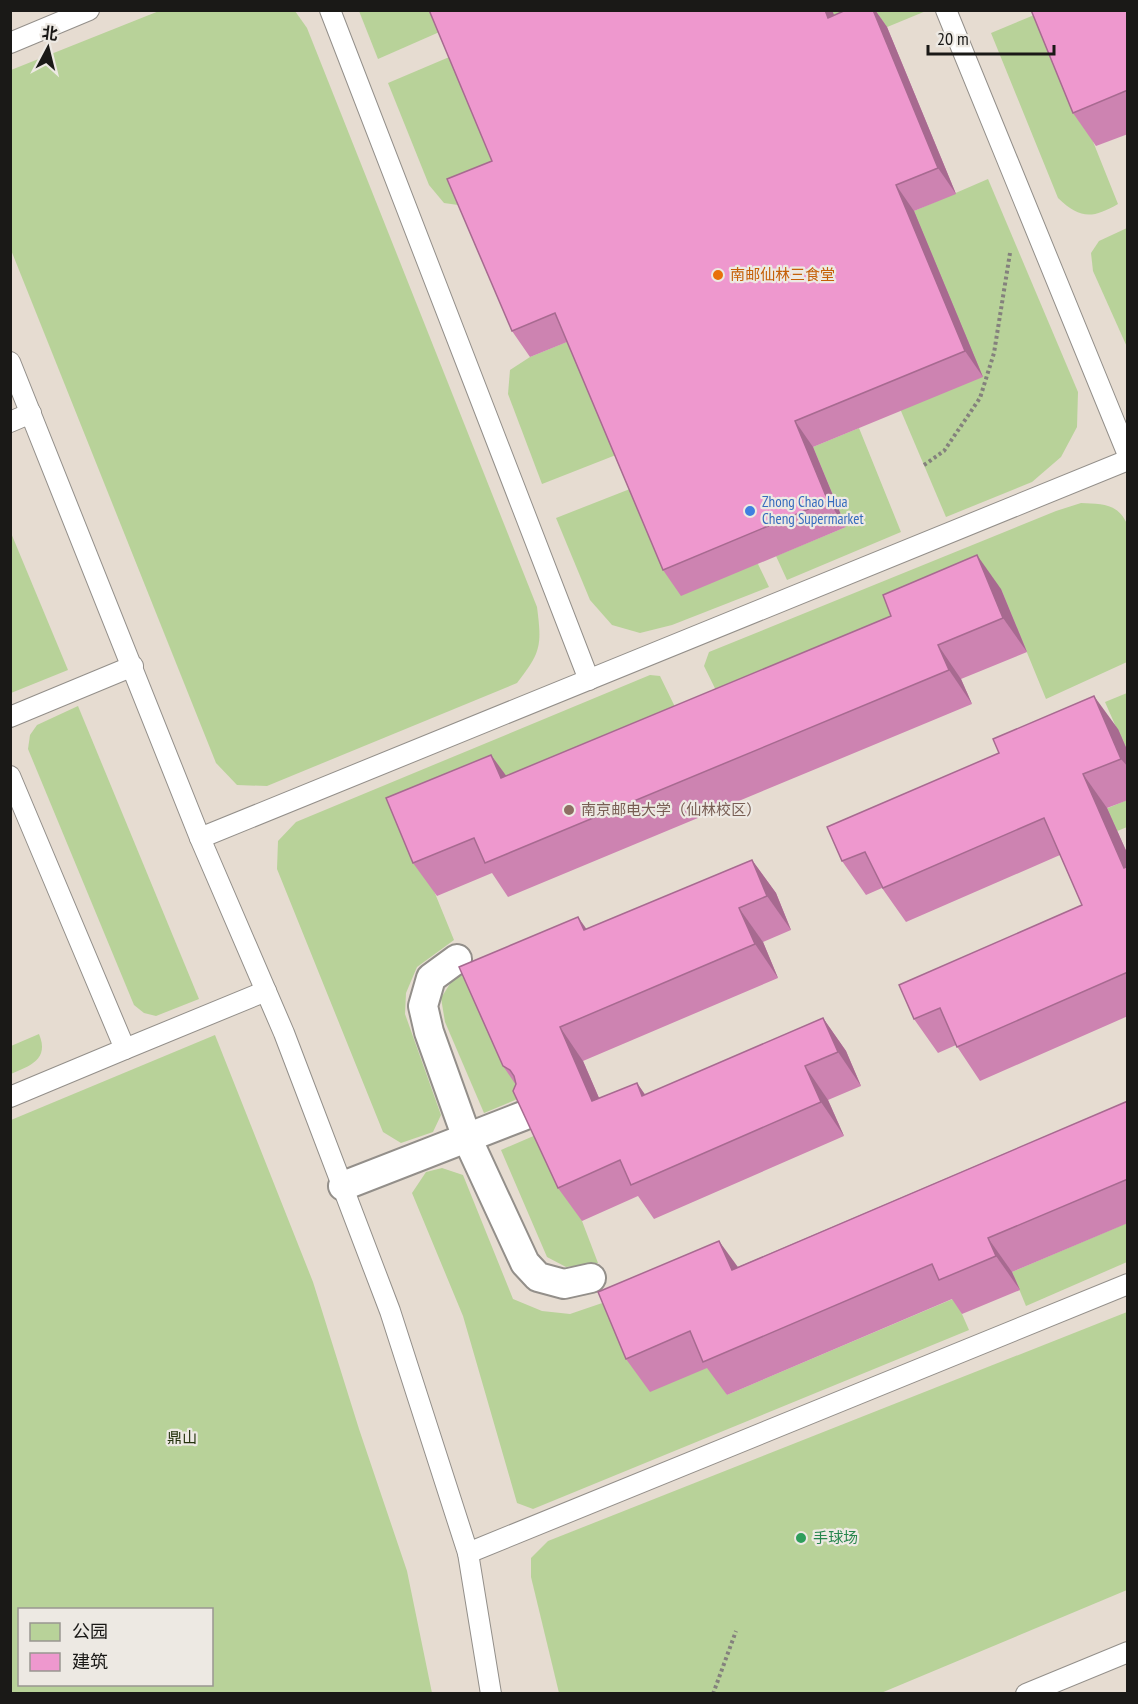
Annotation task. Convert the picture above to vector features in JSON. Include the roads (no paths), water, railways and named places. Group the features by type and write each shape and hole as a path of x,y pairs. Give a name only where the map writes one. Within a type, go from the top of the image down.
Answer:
{"street":[{"path":"457,959 431,978 423,1006 429,1032 467,1138 525,1263 538,1277 564,1284 591,1278"},
{"path":"343,1186 523,1116"}],"lane":[{"path":"10,43 89,10"},
{"path":"330,10 589,680"},
{"path":"946,10 1128,455"},
{"path":"10,362 200,838 266,991 390,1311 468,1553 491,1694"},
{"path":"10,422 31,413"},
{"path":"200,838 1128,460"},
{"path":"10,717 133,666"},
{"path":"10,776 125,1049"},
{"path":"10,1097 266,991"},
{"path":"468,1553 1128,1284"},
{"path":"1026,1694 1128,1652"}],"place":[{"name":"南邮仙林三食堂","path":"718,275"},
{"name":"Zhong Chao Hua Cheng Supermarket","path":"750,511"},
{"name":"南京邮电大学（仙林校区）","path":"569,810"},
{"name":"手球场","path":"801,1538"}],"park label":[{"name":"鼎山","path":"182,1438"}]}
